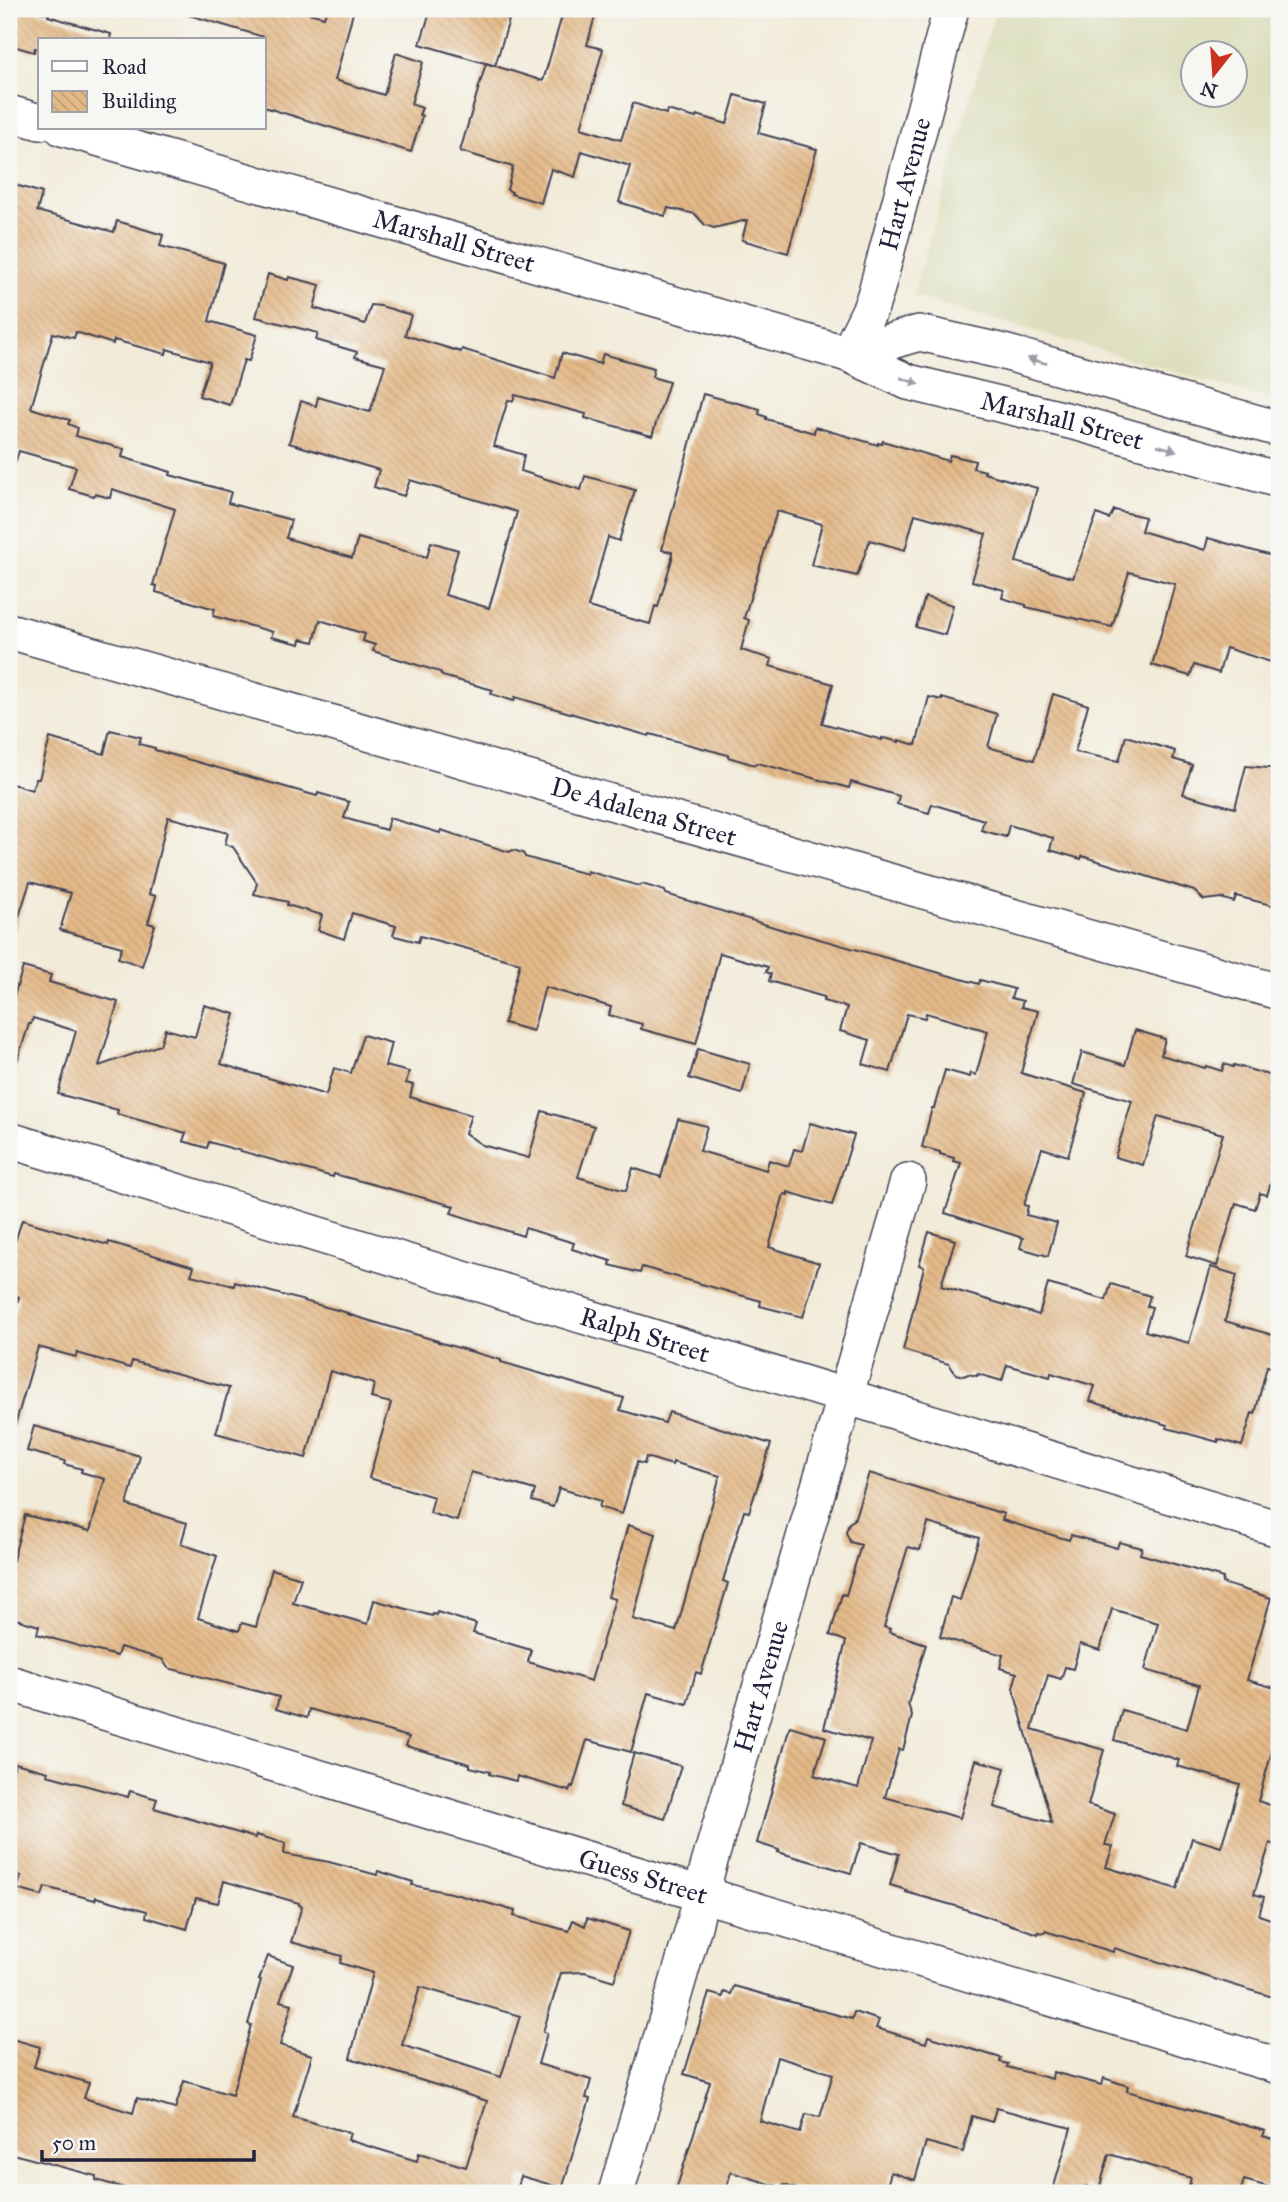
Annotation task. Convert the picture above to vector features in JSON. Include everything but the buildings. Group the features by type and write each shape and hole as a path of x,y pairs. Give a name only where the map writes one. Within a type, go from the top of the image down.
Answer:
{"street":[{"name":"Hart Avenue","path":"848,354 876,292 951,9"},
{"path":"9,113 38,121"},
{"name":"Marshall Street","path":"69,130 848,354 908,382 1078,423 1279,480"},
{"name":"Marshall Street","path":"848,354 919,333 926,334 1000,351 1279,429"},
{"name":"De Adalena Street","path":"9,631 1279,992"},
{"name":"Ralph Street","path":"9,1140 1279,1529"},
{"name":"Hart Avenue","path":"616,2193 908,1181"},
{"name":"Guess Street","path":"9,1683 701,1894 1279,2066"}],"shaded area":[{"path":"996,9 1279,9 1279,402 913,296"}]}
